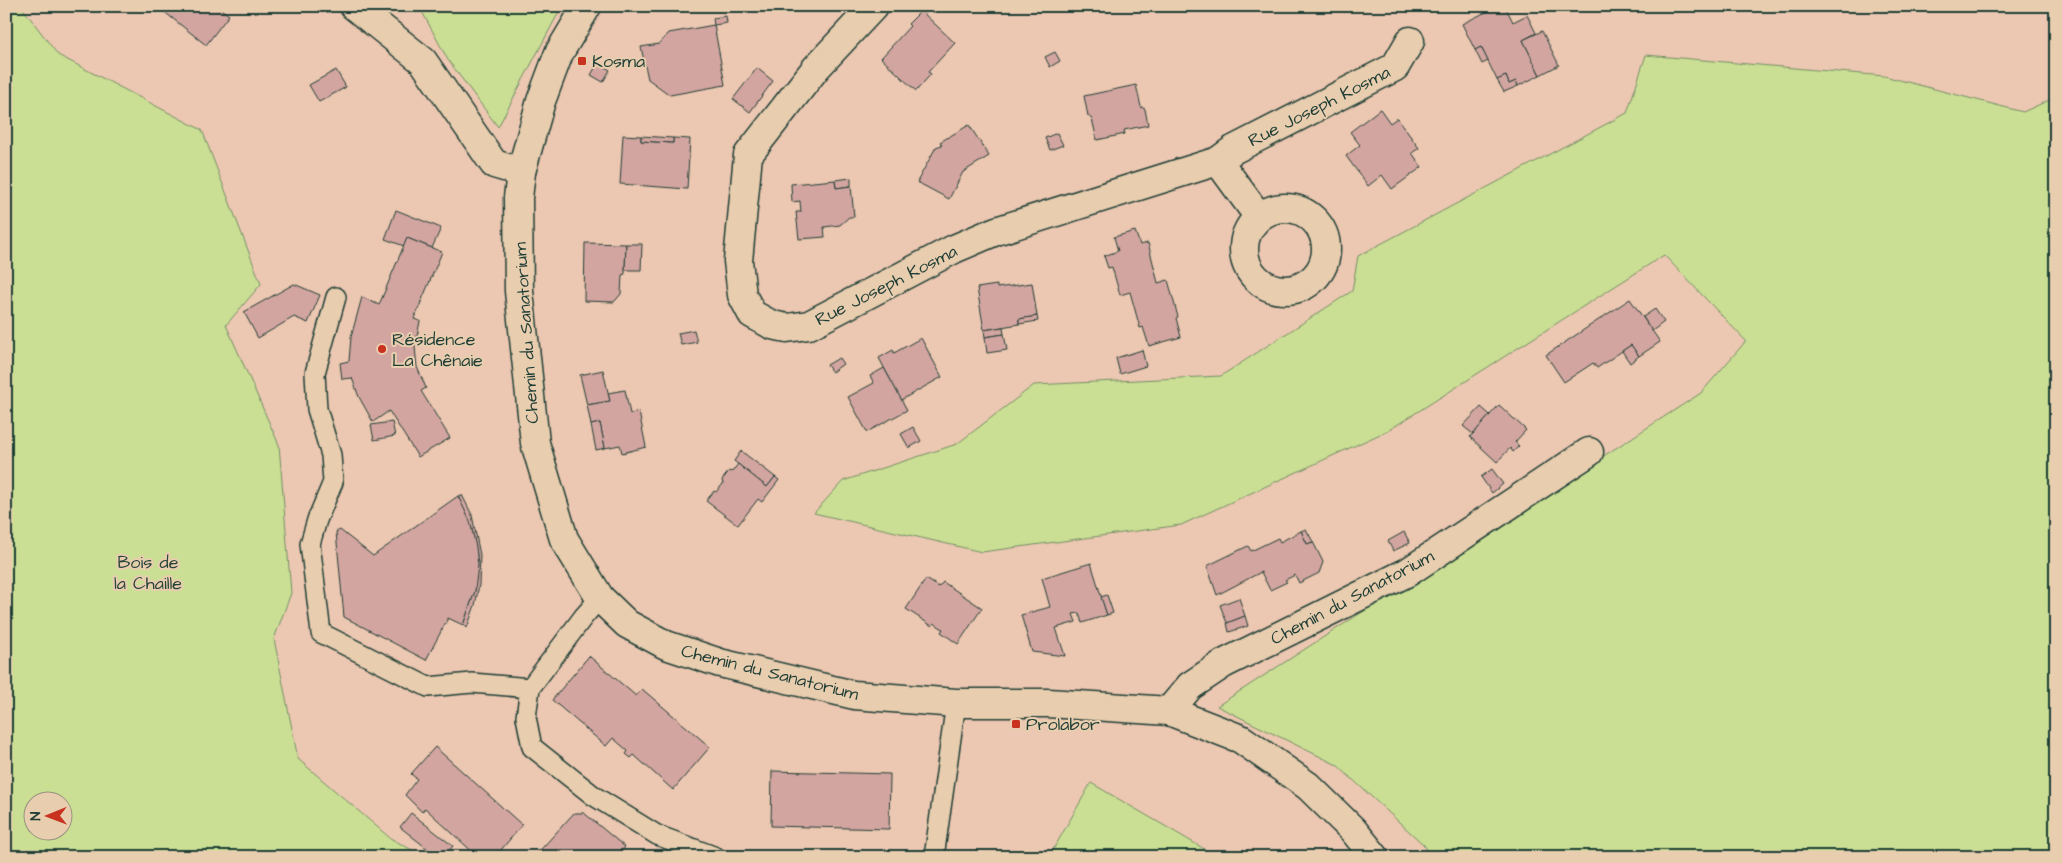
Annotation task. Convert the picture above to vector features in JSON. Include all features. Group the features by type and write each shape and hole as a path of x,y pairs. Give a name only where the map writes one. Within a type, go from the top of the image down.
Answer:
{"street":[{"path":"354,6 423,61 494,164 522,172"},
{"name":"Chemin du Sanatorium","path":"587,6 559,53 541,101 522,172 518,198 519,292 535,443 564,539 600,598 627,624 666,645 720,663 854,695 956,703 1048,702 1169,711 1240,739 1308,786 1353,830 1375,857"},
{"name":"Rue Joseph Kosma","path":"874,6 816,68 748,155 738,261 742,295 752,314 772,326 788,328 809,325 954,249 996,231 1218,161 1233,150 1395,67 1410,41"},
{"path":"1218,161 1259,217"},
{"name":"Chemin du Sanatorium","path":"1169,711 1190,686 1223,664 1408,572 1589,452"}],"lane":[{"path":"336,297 316,373 317,409 331,455 333,482 317,520 310,544 321,633 428,687 472,683 530,688"},
{"path":"600,598 584,616 530,688 526,717 532,748 594,796 657,835 716,857"},
{"path":"934,857 956,703"}],"green space":[{"name":"Bois de la Chaille","path":"6,6 21,6 58,55 202,130 261,284 226,325 279,445 291,593 274,639 298,759 390,838 425,857 6,857"},
{"path":"419,6 562,6 498,127 448,60"},
{"path":"1646,55 1884,76 2023,112 2056,97 2056,857 1431,857 1424,845 1337,765 1217,706 1701,393 1746,341 1664,255 1389,430 1181,525 982,552 814,513 843,481 957,444 1034,385 1221,376 1352,291 1358,256 1627,113"},
{"path":"1091,783 1218,857 1049,857"}],"building":[{"path":"157,6 224,6 222,10 229,15 206,45"},
{"path":"1498,6 1505,6 1513,22 1527,15 1536,33 1523,40 1540,75 1518,86 1516,81 1509,84 1506,76 1497,80 1481,47 1475,50 1462,24"},
{"path":"921,11 955,43 928,72 931,74 916,91 881,58"},
{"path":"726,16 727,23 714,25 713,18"},
{"path":"714,25 725,85 670,95 648,79 641,47 659,44 669,33"},
{"path":"1542,31 1559,65 1540,75 1523,40"},
{"path":"1481,47 1488,61 1482,64 1475,50"},
{"path":"1055,52 1060,61 1050,67 1045,57"},
{"path":"598,63 610,70 603,82 591,75"},
{"path":"757,68 773,81 750,112 733,99"},
{"path":"336,70 346,87 319,102 309,85"},
{"path":"1506,76 1509,84 1516,81 1518,86 1504,92 1497,80"},
{"path":"1136,85 1141,107 1145,109 1148,125 1124,130 1125,134 1097,140 1092,119 1088,116 1084,96"},
{"path":"1380,109 1390,123 1397,118 1419,148 1412,153 1422,167 1392,189 1382,175 1368,186 1346,156 1360,145 1350,132"},
{"path":"969,125 989,156 963,172 949,199 917,182 936,147 942,145 940,142"},
{"path":"1057,133 1063,145 1050,150 1045,138"},
{"path":"623,135 641,136 641,141 673,143 673,138 690,139 687,189 620,184"},
{"path":"641,136 673,138 673,143 641,141"},
{"path":"851,178 851,186 836,188 835,180"},
{"path":"835,180 836,188 851,186 854,217 849,217 840,225 824,227 825,237 799,239 796,212 801,212 800,201 792,202 791,184"},
{"path":"396,210 441,228 432,248 407,238 404,246 385,239"},
{"path":"1135,231 1140,245 1148,243 1158,283 1168,280 1178,317 1176,318 1181,337 1149,346 1143,327 1140,328 1130,292 1120,295 1112,267 1108,268 1104,256 1118,251 1114,237"},
{"name":"Résidence La Chênaie","path":"407,238 442,252 414,319 420,321 415,347 417,367 426,388 421,391 450,438 418,457 389,411 373,422 359,397 352,378 342,379 340,363 349,361 351,337 362,297 379,305"},
{"path":"585,243 626,244 625,274 622,275 621,294 614,302 584,301"},
{"path":"626,244 642,244 641,270 625,270"},
{"path":"1032,283 1037,316 1019,319 1019,324 984,330 977,288 997,285 997,288"},
{"path":"294,284 320,295 308,323 294,317 258,338 244,312"},
{"path":"1630,299 1660,342 1639,356 1631,345 1597,368 1593,363 1564,382 1546,355"},
{"path":"1655,309 1664,322 1652,331 1643,317"},
{"path":"1037,316 1038,321 1019,324 1019,319"},
{"path":"1003,327 1004,334 985,337 984,330"},
{"path":"694,330 697,342 681,345 678,333"},
{"path":"1004,334 1007,350 987,353 985,337"},
{"path":"921,338 942,377 901,400 879,358 893,350 894,353"},
{"path":"1631,345 1639,356 1630,363 1622,351"},
{"path":"1142,350 1146,366 1120,374 1116,358"},
{"path":"839,358 843,364 832,372 827,365"},
{"path":"884,368 907,410 867,432 848,397 874,383 870,376"},
{"path":"603,370 610,401 587,405 580,375"},
{"path":"625,390 630,414 639,412 646,447 622,453 620,445 605,448 600,423 591,425 587,405 610,401 608,393"},
{"path":"1499,405 1526,430 1515,442 1519,446 1513,452 1510,448 1497,462 1470,437"},
{"path":"1481,407 1490,415 1473,434 1463,426"},
{"path":"392,422 395,436 374,440 371,425"},
{"path":"600,423 605,448 596,450 591,425"},
{"path":"913,427 921,441 909,448 901,434"},
{"path":"741,451 775,477 767,487 734,461"},
{"path":"738,464 767,487 775,477 779,480 762,502 758,499 738,525 706,501 723,484 722,480 729,471 732,472"},
{"path":"1492,469 1503,484 1492,493 1481,477"},
{"path":"462,495 472,515 480,555 479,585 475,605 467,628 463,625 475,591 477,555 472,529 458,496"},
{"path":"458,496 470,521 476,547 478,565 475,591 463,625 448,618 426,660 344,617 336,532 340,530 373,556"},
{"path":"1306,529 1313,542 1307,544 1301,531"},
{"path":"1301,531 1307,544 1313,542 1323,562 1319,573 1299,583 1295,575 1285,580 1287,582 1270,590 1261,572 1217,595 1207,566 1248,546 1251,551 1278,538 1280,542"},
{"path":"1404,532 1410,543 1393,551 1388,541"},
{"path":"1091,563 1107,615 1082,623 1079,613 1073,614 1076,622 1056,628 1065,656 1032,652 1021,615 1050,607 1042,578"},
{"path":"926,579 939,587 943,582 982,608 958,644 941,632 943,629 934,623 932,626 906,609"},
{"path":"1107,595 1113,613 1107,615 1101,597"},
{"path":"1239,598 1245,616 1227,623 1220,605"},
{"path":"1245,616 1248,626 1229,632 1227,623"},
{"path":"589,656 636,696 642,689 710,747 673,790 634,755 631,758 626,754 628,751 613,738 606,746 552,700"},
{"path":"435,747 522,825 495,857 478,857 425,808 422,812 405,795 417,779 411,774"},
{"path":"772,771 890,774 889,829 771,826"},
{"path":"411,813 453,846 444,857 438,857 400,827"},
{"path":"574,813 584,813 625,847 617,857 534,857"}],"place":[{"name":"Kosma","path":"582,61"},
{"name":"Résidence La Chênaie","path":"382,349"},
{"name":"Prolabor","path":"1016,724"}]}
